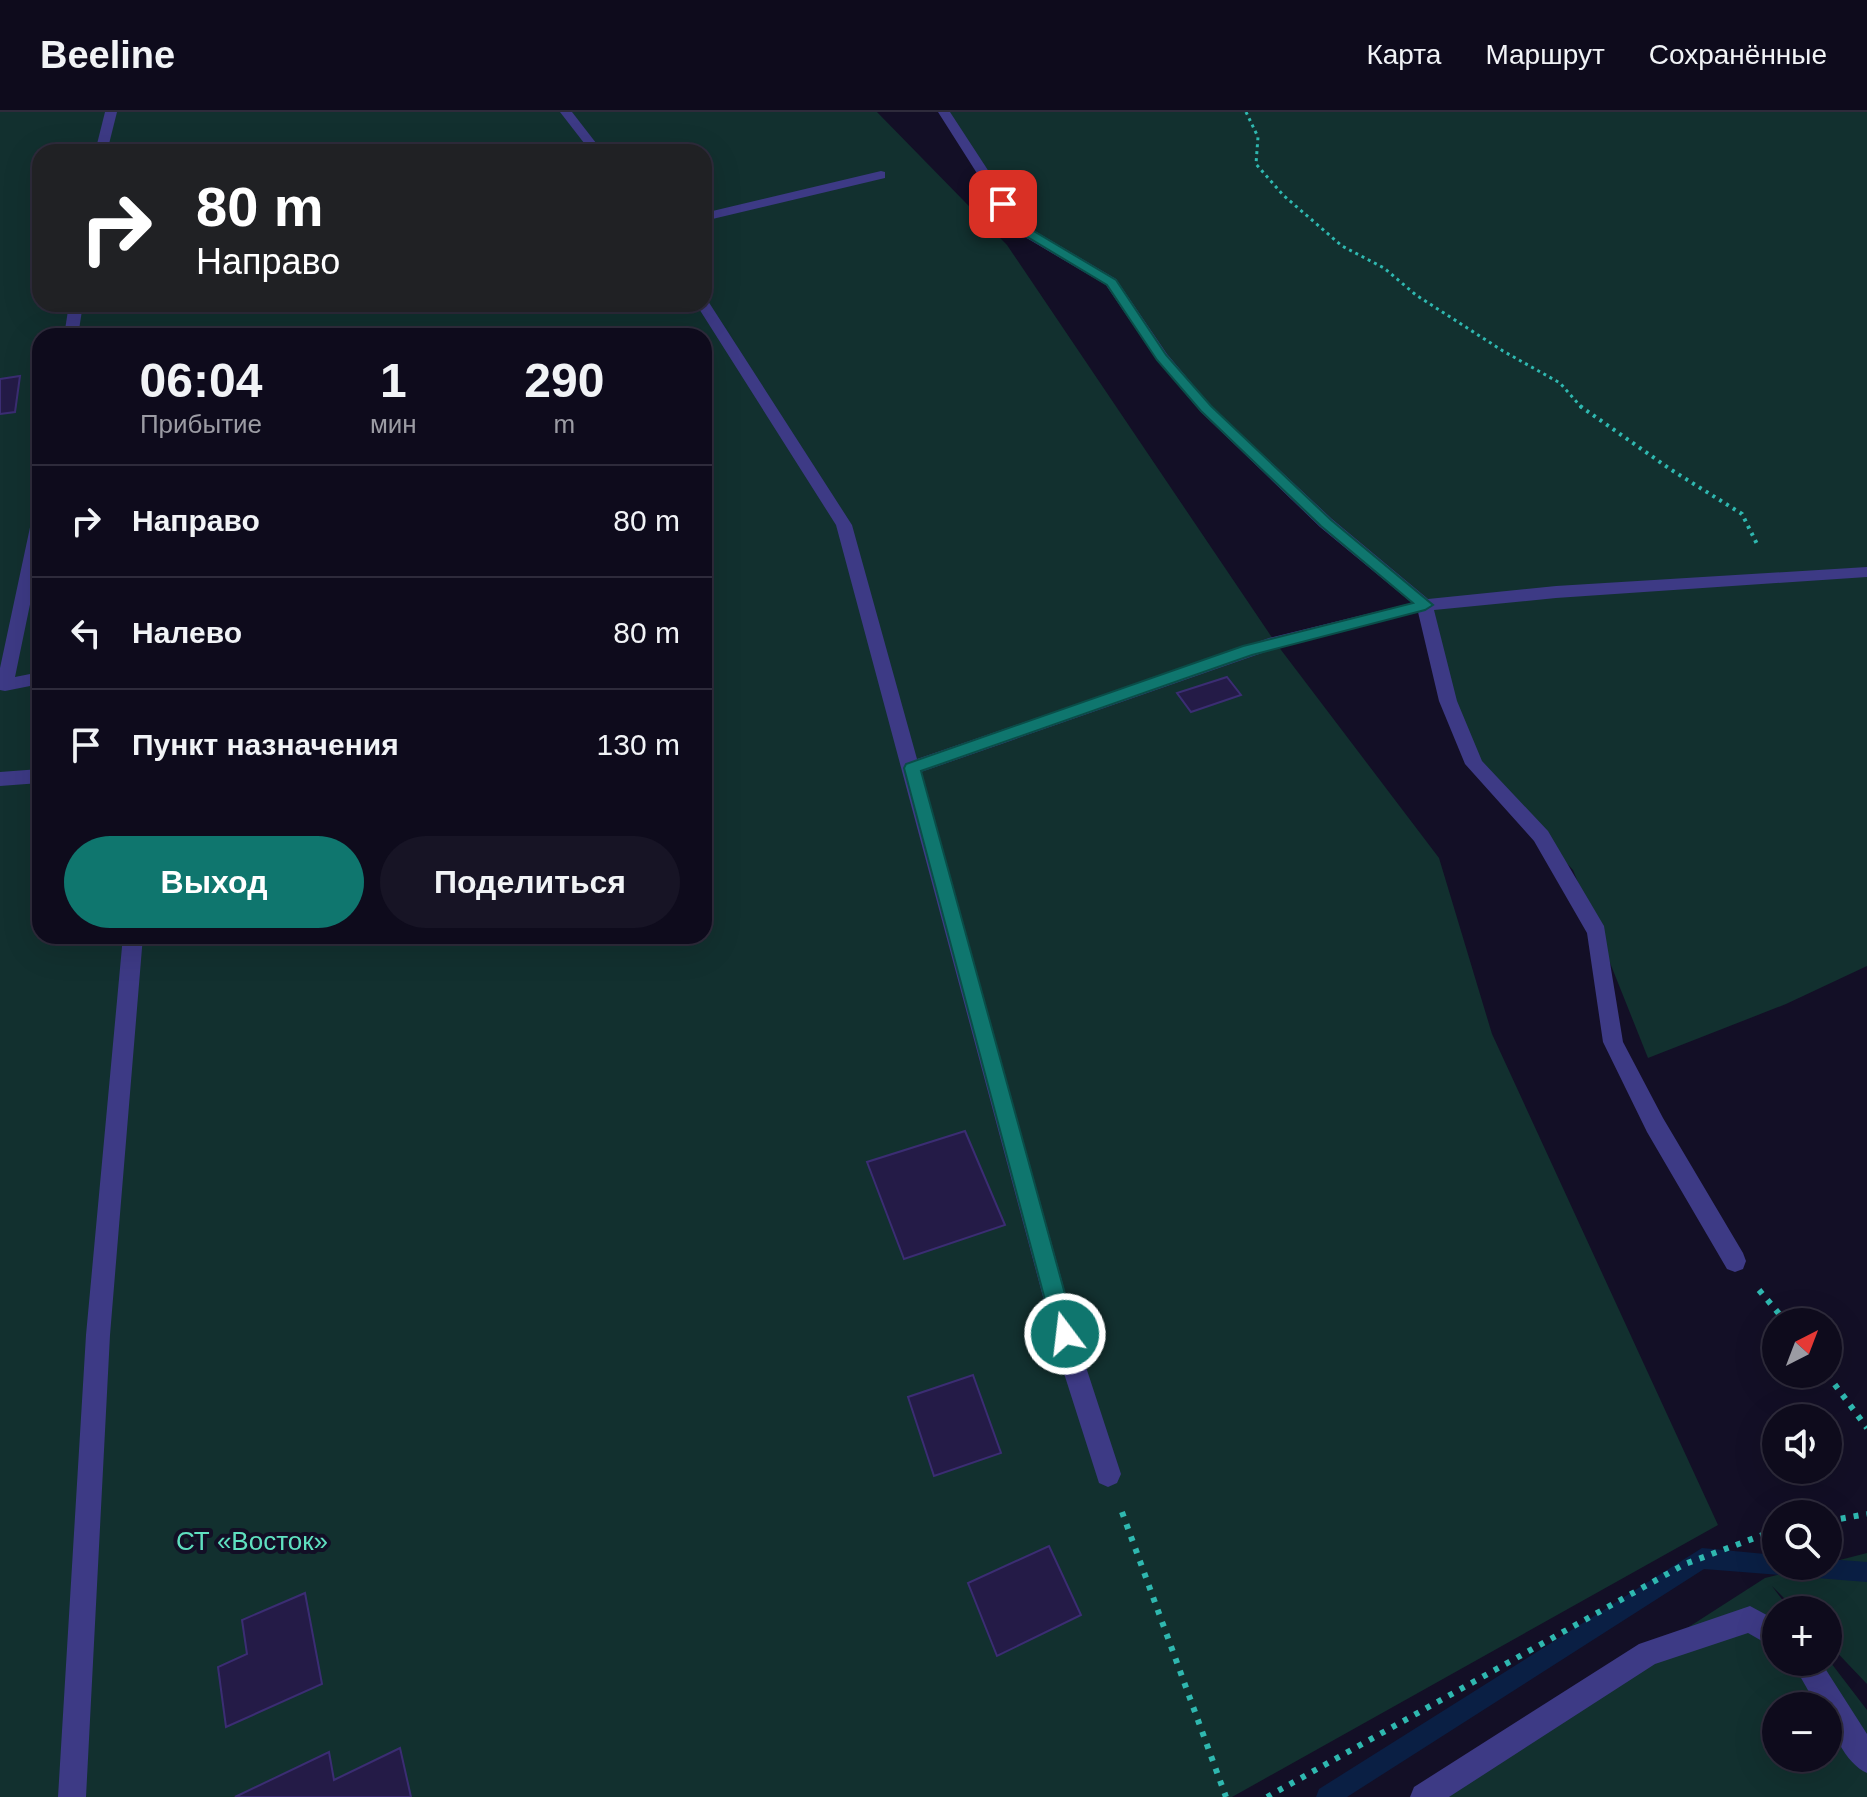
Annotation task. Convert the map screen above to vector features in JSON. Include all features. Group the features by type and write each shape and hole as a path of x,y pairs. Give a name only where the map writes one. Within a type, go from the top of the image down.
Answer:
{"lane":[{"path":"103,144 111,112"},
{"path":"566,112 591,144"},
{"path":"944,112 1018,227 1111,282 1162,357 1206,409 1326,523 1425,605 1448,701 1474,764 1541,836 1597,932 1613,1042 1655,1125 1735,1261"},
{"path":"712,215 881,175"},
{"path":"708,312 844,525 1073,1364 1108,1474"},
{"path":"32,567 3,686 32,680"},
{"path":"912,768 1248,650 1425,605 1556,592 1867,572"},
{"path":"0,779 32,777"},
{"path":"72,1797 98,1335 132,944"},
{"path":"1424,1797 1648,1653 1750,1619 1762,1627"},
{"path":"1814,1676 1867,1759"}],"path":[{"path":"1246,112 1255,125 1261,146 1256,164 1283,195 1342,246 1384,268 1416,295 1503,351 1560,383 1585,411 1609,423 1670,469 1742,514 1756,544 1829,574"},
{"path":"1837,1388 1867,1428"},
{"path":"1108,1474 1226,1797"},
{"path":"1842,1518 1867,1514"},
{"path":"1267,1797 1685,1564 1762,1535"}],"green space":[{"name":"СТ «Восток»","path":"0,112 877,112 1007,245 1275,642 1439,858 1492,1034 1718,1525 1232,1797 0,1797"},
{"path":"944,112 1867,112 1867,966 1786,1004 1648,1058 1573,870 1474,764 1425,605 1206,409 1111,282 1018,227"},
{"path":"1867,1553 1867,1684 1842,1658 1842,1596 1782,1596 1772,1586 1780,1596 1762,1596 1762,1676 1841,1676 1867,1710 1867,1797 1424,1797 1762,1580 1842,1580 1842,1559"}],"building":[{"path":"20,376 15,412 0,414 0,379"},
{"path":"1227,677 1241,695 1191,712 1177,693"},
{"path":"965,1131 1005,1225 904,1259 867,1162"},
{"path":"973,1375 1001,1453 934,1476 908,1397"},
{"path":"1049,1546 1081,1615 997,1656 968,1583"},
{"path":"305,1593 322,1684 226,1727 218,1667 247,1654 242,1620"},
{"path":"400,1748 411,1797 235,1797 329,1752 334,1780"}],"waterway":[{"path":"1327,1797 1702,1558 1762,1564"},
{"path":"1842,1570 1867,1572"}],"route":[{"path":"1003,204 1018,227 1111,282 1162,357 1206,409 1326,523 1425,605 1248,650 912,768 1065,1334"}]}
